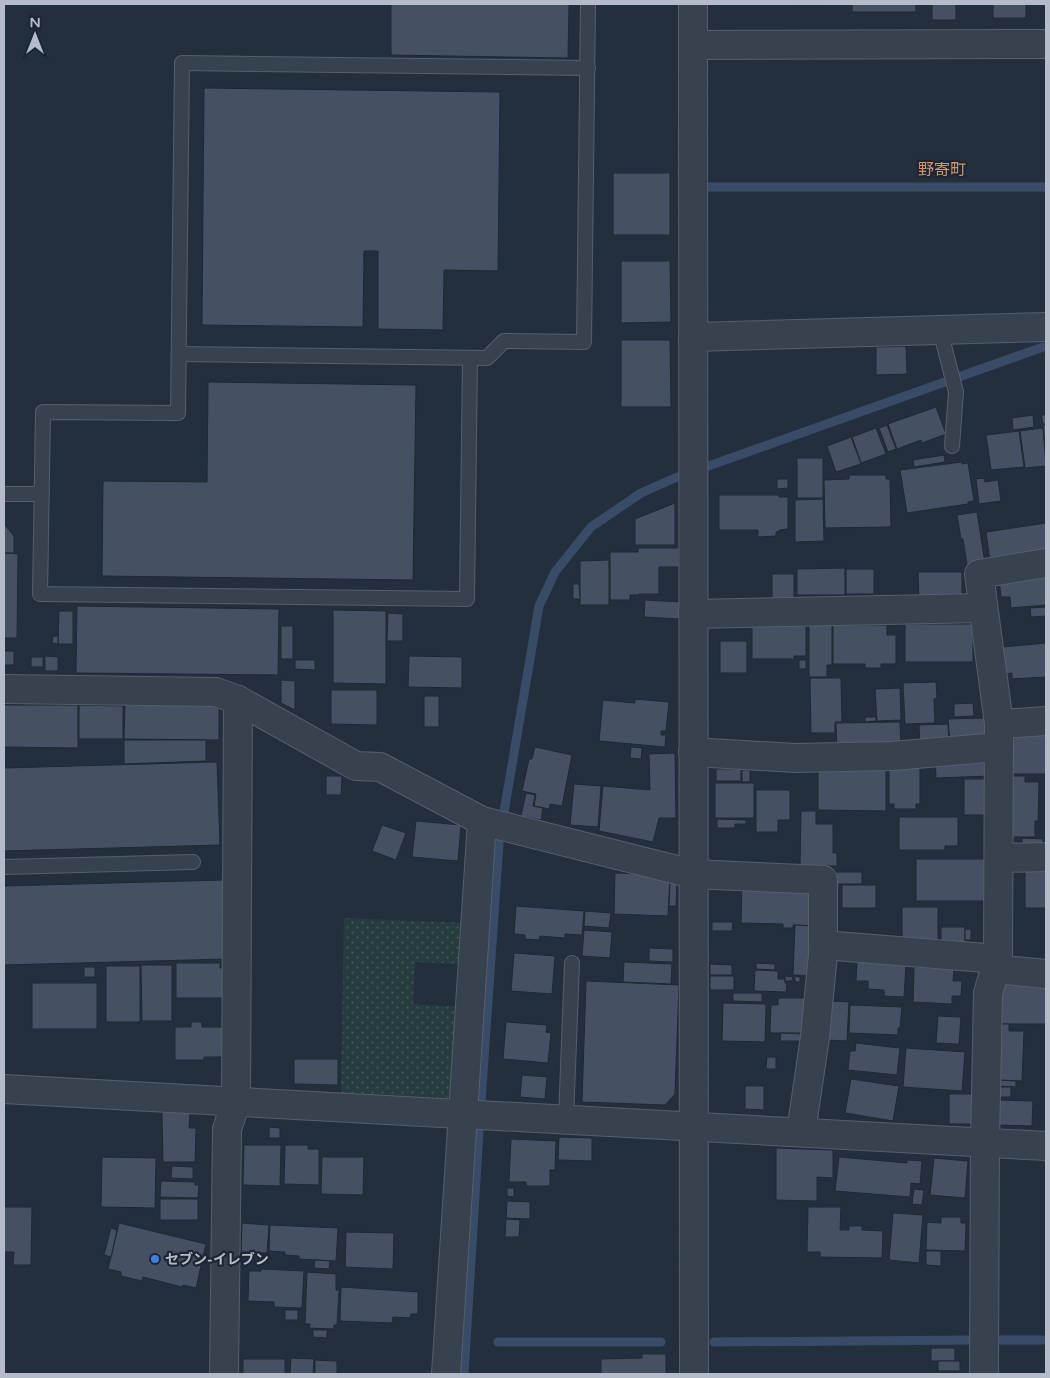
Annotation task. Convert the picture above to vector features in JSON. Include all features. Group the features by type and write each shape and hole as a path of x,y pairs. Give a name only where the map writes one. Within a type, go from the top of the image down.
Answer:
{"street":[{"path":"693,4 694,1374"},
{"path":"693,45 1046,44"},
{"path":"693,337 1046,327"},
{"path":"984,1374 988,993 996,964 999,858 999,736 979,574 1046,563"},
{"path":"693,614 983,608"},
{"path":"4,689 216,692 238,700 356,766 380,767 482,821 693,874 823,880 823,945 815,1037 801,1132"},
{"path":"224,1374 227,1129 236,1102 238,700"},
{"path":"693,752 795,758 892,756 999,736 1046,721"},
{"path":"446,1374 482,821"},
{"path":"999,858 1046,857"},
{"path":"823,945 996,964 1046,974"},
{"path":"4,1089 1046,1146"}],"lane":[{"path":"179,354 486,358 504,341 584,342 588,4"},
{"path":"470,358 467,599 40,594 43,412 178,414 182,63 588,68"},
{"path":"940,330 956,392 952,446"},
{"path":"4,494 42,494"},
{"path":"4,867 193,862"},
{"path":"566,1120 572,963"}],"green space":[{"path":"344,918 465,923 463,964 415,962 413,1004 461,1007 457,1090 447,1098 341,1093"}],"building":[{"path":"391,4 569,4 568,58 391,55"},
{"path":"824,4 824,5 792,5"},
{"path":"852,4 916,4 916,12 852,12"},
{"path":"932,4 956,4 956,20 932,20"},
{"path":"993,4 1026,4 1026,18 993,18"},
{"path":"204,88 500,92 498,271 444,270 443,330 378,329 378,251 364,251 363,327 202,325"},
{"path":"613,173 670,173 670,235 613,235"},
{"path":"621,261 670,261 671,322 621,323"},
{"path":"621,340 670,340 671,407 621,407"},
{"path":"906,346 907,374 876,375 876,347"},
{"path":"208,382 416,385 413,580 102,576 103,481 207,482"},
{"path":"936,407 946,434 922,443 921,440 897,449 888,424"},
{"path":"1033,415 1034,427 1013,430 1012,418"},
{"path":"1041,415 1046,415 1046,424 1043,424"},
{"path":"887,425 896,449 888,452 879,428"},
{"path":"1043,425 1046,425 1046,453"},
{"path":"876,428 886,454 861,463 852,437"},
{"path":"1043,428 1046,466 1025,468 1020,431"},
{"path":"1019,431 1024,467 991,470 986,435"},
{"path":"851,437 861,464 836,472 827,446"},
{"path":"944,455 945,462 914,467 913,460"},
{"path":"797,458 823,458 823,498 797,498"},
{"path":"962,462 962,464 968,463 974,501 968,502 968,504 907,513 900,470"},
{"path":"849,475 886,475 886,479 890,479 891,527 825,528 824,480 849,479"},
{"path":"984,478 985,482 998,480 1001,501 979,504 976,479"},
{"path":"777,479 788,479 788,488 777,489"},
{"path":"719,495 779,495 779,497 788,497 788,529 779,530 779,532 776,532 776,536 758,537 758,530 719,530"},
{"path":"823,499 824,541 795,542 795,500"},
{"path":"675,503 675,545 635,545 635,519"},
{"path":"977,512 985,563 967,565 957,515"},
{"path":"1046,523 1046,553 990,561 986,532"},
{"path":"4,524 14,536 14,553 4,553"},
{"path":"638,548 679,548 679,567 659,567 659,594 630,595 630,600 610,600 610,552 638,552"},
{"path":"4,553 18,554 17,638 4,638"},
{"path":"609,560 609,605 580,605 580,561"},
{"path":"845,568 845,595 797,595 797,569"},
{"path":"846,569 874,569 874,594 846,594"},
{"path":"918,572 962,572 962,601 919,601"},
{"path":"772,574 794,574 794,599 772,599"},
{"path":"1046,576 1046,605 1011,608 1010,597 1001,597 999,579"},
{"path":"573,584 579,584 580,599 573,599"},
{"path":"645,600 680,602 679,619 644,617"},
{"path":"77,606 279,609 278,675 76,673"},
{"path":"1046,607 1046,616 1031,617 1030,608"},
{"path":"333,610 386,611 386,684 333,683"},
{"path":"59,611 73,611 73,644 58,644"},
{"path":"388,613 403,614 403,641 387,641"},
{"path":"752,619 806,619 806,656 794,656 794,659 752,659"},
{"path":"905,624 973,624 973,662 905,662"},
{"path":"809,625 832,625 832,665 827,665 827,677 809,677"},
{"path":"833,625 887,625 887,635 896,635 896,664 881,664 881,668 865,668 865,664 833,664"},
{"path":"281,626 293,626 293,659 281,659"},
{"path":"53,636 58,636 58,644 52,643"},
{"path":"720,641 747,641 747,673 720,673"},
{"path":"1046,643 1046,677 1012,679 1012,673 1005,674 1003,647"},
{"path":"4,651 14,651 14,665 4,665"},
{"path":"45,656 58,657 58,671 45,671"},
{"path":"409,656 462,657 462,688 408,687"},
{"path":"31,657 43,657 43,667 31,667"},
{"path":"295,660 315,660 315,670 295,669"},
{"path":"799,660 806,660 806,669 799,669"},
{"path":"810,678 841,678 842,722 835,722 835,733 811,733"},
{"path":"281,680 295,681 295,710 281,703"},
{"path":"936,682 937,698 934,699 935,723 905,724 903,683"},
{"path":"900,688 901,720 877,721 875,689"},
{"path":"331,690 377,690 377,725 331,724"},
{"path":"424,696 439,696 439,727 424,727"},
{"path":"635,699 669,702 666,731 661,731 661,735 666,735 665,747 599,741 603,700 635,703"},
{"path":"973,703 974,716 954,717 954,704"},
{"path":"4,705 78,705 78,748 4,747"},
{"path":"79,705 123,706 123,739 79,739"},
{"path":"125,705 219,706 219,740 124,739"},
{"path":"865,717 876,717 876,721 865,722"},
{"path":"986,718 987,740 950,742 948,719"},
{"path":"900,722 901,748 837,750 836,723"},
{"path":"948,724 949,746 920,747 919,725"},
{"path":"1046,726 1046,774 1010,774 1011,735"},
{"path":"124,740 206,740 206,761 124,764"},
{"path":"535,747 572,755 562,806 550,804 549,809 534,806 536,794 522,791 529,759 532,759"},
{"path":"631,747 642,748 641,759 630,758"},
{"path":"675,753 676,818 659,818 653,842 599,831 603,786 650,790 649,754"},
{"path":"989,755 990,776 936,778 935,758"},
{"path":"217,762 220,845 4,851 4,768"},
{"path":"818,765 886,766 886,811 818,810"},
{"path":"889,765 920,765 920,804 916,804 916,809 894,809 894,804 889,804"},
{"path":"716,769 741,769 741,781 716,781"},
{"path":"742,770 750,770 750,782 742,782"},
{"path":"326,776 342,776 341,795 326,795"},
{"path":"1010,776 1025,776 1025,782 1039,782 1038,821 1035,821 1035,837 1009,837"},
{"path":"964,779 991,779 991,815 964,815"},
{"path":"715,783 754,783 754,818 715,818"},
{"path":"574,784 601,786 598,827 570,825"},
{"path":"756,790 790,790 790,820 778,820 778,832 756,832"},
{"path":"526,793 535,795 533,806 543,808 541,820 521,816"},
{"path":"801,811 816,811 816,824 833,824 833,853 837,853 837,866 825,866 825,869 810,869 810,866 800,866"},
{"path":"899,817 958,817 958,846 945,846 945,850 899,850"},
{"path":"717,819 746,820 746,824 735,824 735,828 717,828"},
{"path":"416,821 461,825 458,861 412,857"},
{"path":"382,825 406,833 396,860 372,851"},
{"path":"1022,838 1043,839 1043,849 1022,849"},
{"path":"916,859 988,859 988,901 916,901"},
{"path":"1025,871 1046,871 1046,908 1025,908"},
{"path":"836,872 862,872 862,884 836,884"},
{"path":"615,873 670,875 668,916 614,914"},
{"path":"223,880 226,959 4,965 4,886"},
{"path":"742,882 816,885 815,926 793,925 793,928 783,928 783,924 741,923"},
{"path":"670,883 677,883 676,906 669,906"},
{"path":"842,885 876,885 876,908 842,908"},
{"path":"516,906 584,911 582,935 565,934 565,938 540,936 539,940 525,939 525,935 514,934"},
{"path":"902,907 938,907 938,944 902,939"},
{"path":"585,911 611,913 609,928 584,926"},
{"path":"712,922 733,922 732,931 712,931"},
{"path":"795,925 817,926 815,976 793,975"},
{"path":"941,927 965,927 965,947 941,947"},
{"path":"965,929 971,929 971,940 965,940"},
{"path":"584,930 612,932 610,958 582,956"},
{"path":"649,948 673,949 673,962 649,961"},
{"path":"514,953 555,956 552,994 511,991"},
{"path":"624,962 672,964 671,984 623,982"},
{"path":"857,962 906,964 904,997 884,996 884,990 868,989 868,981 856,981"},
{"path":"176,963 220,963 220,968 226,968 226,998 176,998"},
{"path":"756,963 775,964 775,970 756,969"},
{"path":"710,964 732,965 732,975 710,975"},
{"path":"141,965 172,965 172,1021 142,1021"},
{"path":"106,966 140,966 140,1022 106,1022"},
{"path":"84,967 95,967 95,977 84,977"},
{"path":"914,967 954,969 953,981 962,981 961,996 952,996 952,1004 913,1002"},
{"path":"755,970 778,971 778,979 785,979 785,983 787,983 786,992 754,991"},
{"path":"710,976 734,976 734,990 710,990"},
{"path":"785,976 793,977 792,981 785,981"},
{"path":"795,976 800,977 800,982 795,982"},
{"path":"586,981 679,985 675,1094 665,1105 582,1102"},
{"path":"32,983 97,983 97,1029 32,1029"},
{"path":"1002,984 1046,985 1046,1024 1001,1024"},
{"path":"733,993 762,993 762,1002 733,1001"},
{"path":"778,998 806,998 805,1033 770,1033 771,1005 778,1005"},
{"path":"828,1001 849,1002 847,1041 826,1040"},
{"path":"723,1003 766,1004 765,1042 722,1041"},
{"path":"850,1005 902,1007 898,1035 849,1033"},
{"path":"938,1016 961,1017 959,1044 936,1043"},
{"path":"191,1022 202,1022 202,1027 225,1027 225,1057 204,1057 204,1060 175,1060 175,1027 191,1027"},
{"path":"506,1022 547,1025 546,1032 551,1033 548,1063 503,1059"},
{"path":"997,1024 1009,1024 1009,1031 1024,1031 1022,1081 996,1080"},
{"path":"781,1033 803,1034 803,1041 780,1041"},
{"path":"856,1043 900,1048 897,1075 848,1070 850,1051 855,1051"},
{"path":"906,1048 965,1052 962,1091 903,1087"},
{"path":"767,1057 776,1057 776,1069 766,1069"},
{"path":"294,1059 338,1059 338,1085 294,1084"},
{"path":"522,1075 547,1077 545,1099 520,1097"},
{"path":"851,1079 899,1086 893,1121 845,1113"},
{"path":"997,1080 1016,1081 1016,1087 997,1086"},
{"path":"745,1086 764,1086 764,1110 745,1109"},
{"path":"1000,1087 1011,1087 1011,1097 999,1097"},
{"path":"949,1094 975,1094 974,1124 949,1124"},
{"path":"996,1100 1033,1101 1032,1126 995,1125"},
{"path":"162,1112 190,1112 189,1128 196,1128 195,1162 163,1162"},
{"path":"269,1127 280,1128 280,1138 269,1138"},
{"path":"559,1137 592,1138 592,1161 558,1160"},
{"path":"511,1139 556,1141 555,1170 550,1170 550,1186 526,1186 526,1182 509,1182"},
{"path":"244,1145 281,1145 280,1186 243,1185"},
{"path":"285,1145 308,1145 308,1149 319,1149 319,1185 284,1184"},
{"path":"776,1148 833,1150 833,1178 817,1177 817,1201 776,1200"},
{"path":"102,1157 156,1158 155,1208 101,1207"},
{"path":"322,1157 364,1157 363,1195 321,1194"},
{"path":"839,1157 907,1163 907,1160 922,1161 920,1184 911,1183 910,1197 835,1191"},
{"path":"934,1158 968,1161 965,1198 930,1195"},
{"path":"172,1166 193,1167 193,1179 171,1178"},
{"path":"161,1181 195,1182 195,1185 199,1185 198,1198 160,1197"},
{"path":"507,1188 514,1188 514,1197 507,1196"},
{"path":"914,1189 924,1190 922,1205 912,1204"},
{"path":"160,1199 198,1199 198,1220 160,1220"},
{"path":"507,1201 530,1202 530,1219 506,1218"},
{"path":"4,1207 32,1207 31,1265 13,1265 14,1252 4,1252"},
{"path":"808,1207 841,1207 840,1230 849,1230 849,1226 862,1226 862,1230 883,1231 882,1258 820,1257 820,1252 807,1252"},
{"path":"893,1213 923,1215 919,1263 889,1260"},
{"path":"941,1217 961,1217 961,1223 966,1223 965,1251 926,1250 927,1222 941,1223"},
{"path":"506,1219 520,1220 519,1237 505,1237"},
{"path":"119,1223 206,1244 196,1288 183,1285 182,1287 143,1277 142,1281 121,1276 121,1272 108,1269"},
{"path":"242,1223 269,1225 267,1253 241,1252"},
{"path":"270,1225 338,1228 336,1261 299,1259 299,1256 285,1255 285,1252 269,1251"},
{"path":"111,1228 117,1230 111,1257 104,1255"},
{"path":"346,1232 394,1233 393,1269 345,1267"},
{"path":"926,1251 941,1251 941,1266 926,1265"},
{"path":"315,1260 330,1261 329,1269 314,1268"},
{"path":"261,1269 304,1271 302,1308 274,1307 274,1302 248,1301 249,1271 261,1271"},
{"path":"307,1272 336,1274 336,1290 339,1290 337,1325 334,1325 334,1329 309,1328 310,1324 305,1324"},
{"path":"341,1287 418,1292 418,1314 411,1314 410,1318 393,1317 392,1323 340,1321"},
{"path":"285,1310 298,1310 298,1320 285,1320"},
{"path":"313,1330 327,1330 327,1338 313,1337"},
{"path":"931,1348 955,1348 955,1361 931,1361"},
{"path":"642,1354 666,1354 666,1374 601,1374 601,1359 642,1358"},
{"path":"291,1358 314,1359 313,1374 290,1374"},
{"path":"243,1359 285,1359 285,1374 243,1374"},
{"path":"315,1360 337,1361 337,1374 315,1374"},
{"path":"938,1361 960,1361 960,1371 938,1371"}],"waterway":[{"path":"708,187 1046,187"},
{"path":"504,812 539,606 555,572 591,527 641,493 675,478 1043,347"},
{"path":"481,1102 499,843"},
{"path":"464,1374 479,1131"},
{"path":"714,1342 973,1340"},
{"path":"993,1340 1046,1340"},
{"path":"498,1342 661,1342"}],"place":[{"name":"セブン-イレブン","path":"155,1259"}],"district":[{"name":"野寄町","path":"942,170"}]}
